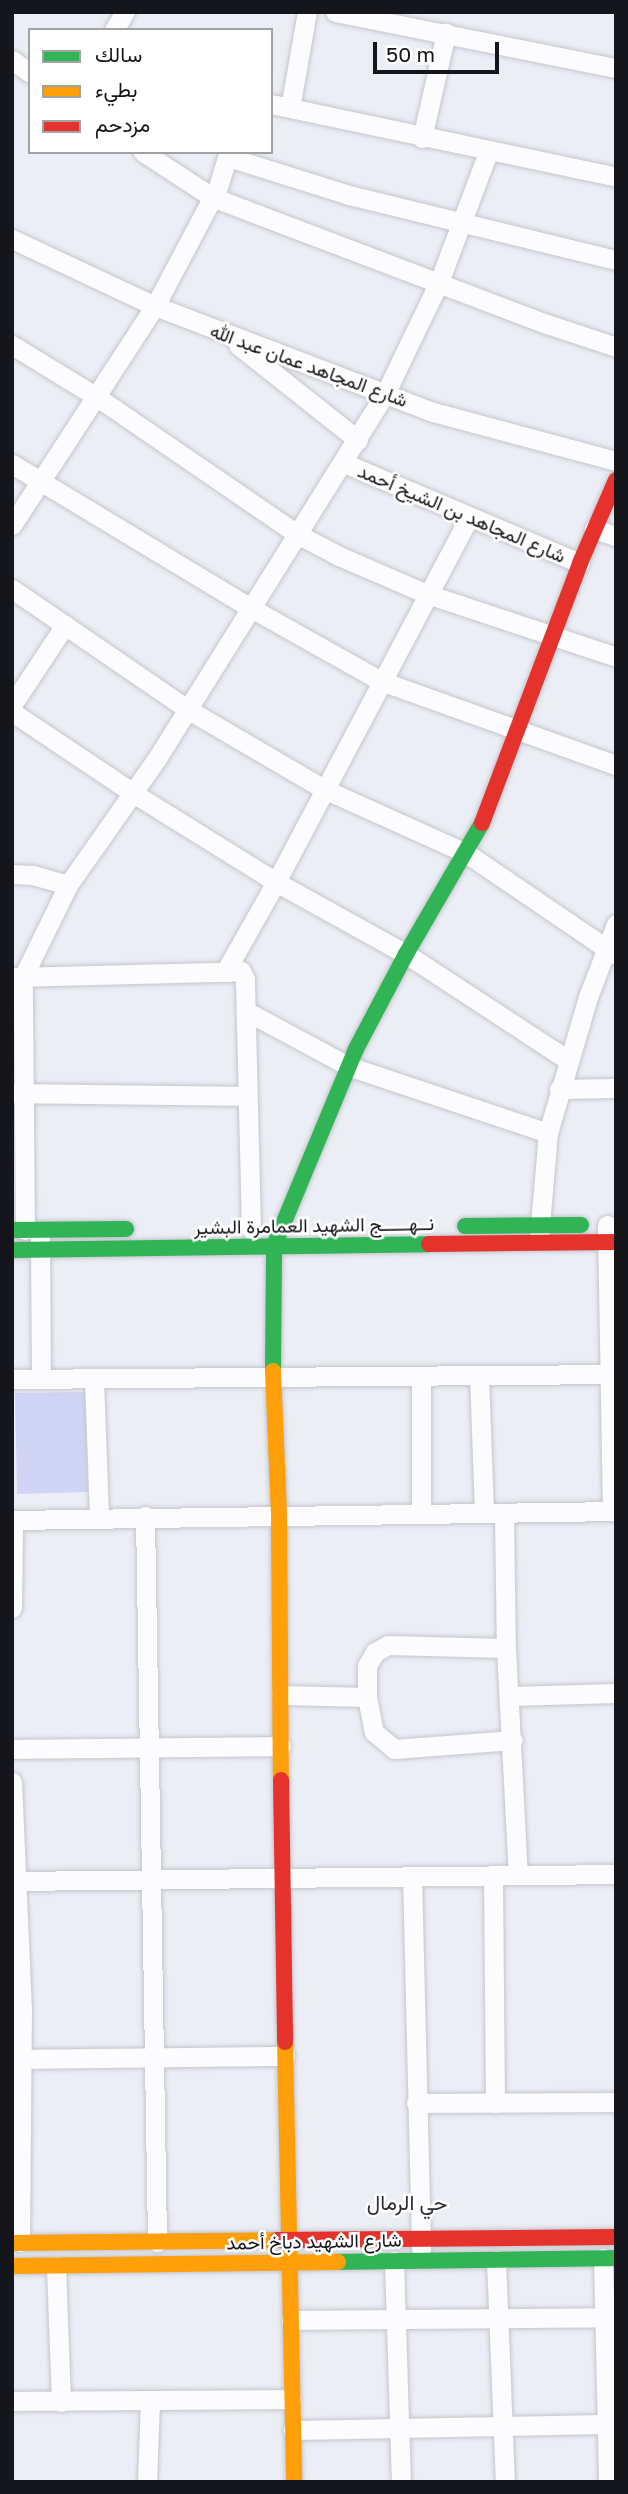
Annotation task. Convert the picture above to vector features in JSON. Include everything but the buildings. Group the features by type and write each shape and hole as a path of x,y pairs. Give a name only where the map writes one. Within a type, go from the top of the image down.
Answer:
{"street":[{"path":"307,12 281,106 616,177"},
{"path":"335,12 616,68"},
{"path":"422,138 446,33"},
{"path":"12,60 28,72"},
{"path":"41,1378 40,1250 26,1230 18,1093 18,977 68,885 133,793 344,463 386,392 439,282 488,152"},
{"path":"146,154 212,197 616,347"},
{"path":"12,525 155,306 212,197 228,154 349,195 616,260"},
{"name":"شارع المجاهد عمان عبد الله","path":"12,239 155,306 433,412 616,461"},
{"path":"223,333 358,440"},
{"path":"12,345 97,397 297,534 427,594 616,657"},
{"name":"شارع المجاهد بن الشيخ أحمد","path":"344,463 580,563"},
{"path":"12,464 251,608 382,681 616,765"},
{"path":"294,2482 282,1879 279,1514 273,1377 274,1246 288,1228 348,1066 407,954 466,853 519,731 580,563 616,480"},
{"path":"225,972 276,882 469,517"},
{"path":"594,528 616,536"},
{"path":"12,589 187,709 324,789 466,853 611,952"},
{"path":"12,705 65,625"},
{"path":"12,712 133,793 276,882 407,954 568,1060"},
{"path":"12,874 33,875 68,885"},
{"path":"539,1235 548,1133 568,1060 611,952 616,924"},
{"path":"18,977 237,970 244,975 247,1096 244,1229"},
{"path":"246,1010 348,1066 548,1133"},
{"path":"559,1089 616,1088"},
{"path":"18,1093 247,1096"},
{"name":"نــهـــــج الشهيد العمامرة البشير","path":"444,1226 539,1235"},
{"name":"نــهـــــج الشهيد العمامرة البشير","path":"244,1229 288,1228"},
{"path":"26,1230 145,1229"},
{"path":"12,1608 13,1520 614,1511 612,1233"},
{"name":"نــهـــــج الشهيد العمامرة البشير","path":"12,1250 274,1246 612,1233"},
{"path":"12,1378 614,1374"},
{"path":"479,1375 510,1696 518,1875"},
{"path":"421,1376 421,1514"},
{"path":"94,1379 99,1517"},
{"path":"145,1516 146,1748 157,2242"},
{"path":"506,1648 388,1645 375,1651 367,1666 367,1697 374,1732 394,1749 513,1740"},
{"path":"510,1696 616,1693"},
{"path":"281,1695 367,1697"},
{"path":"12,1749 281,1746"},
{"path":"12,1782 17,2008 23,2059 16,2108 16,2242"},
{"path":"13,1881 616,1874"},
{"path":"412,1876 422,2261"},
{"path":"493,1876 495,2103"},
{"path":"23,2059 285,2056"},
{"path":"416,2103 616,2102"},
{"name":"شارع الشهيد دباخ أحمد","path":"16,2242 616,2237"},
{"path":"608,2482 607,2424 612,2396 605,2317 609,2258"},
{"name":"شارع الشهيد دباخ أحمد","path":"12,2266 609,2258"},
{"path":"496,2260 505,2482"},
{"path":"394,2261 401,2482"},
{"path":"56,2266 61,2402"},
{"path":"291,2320 605,2317"},
{"path":"12,2401 291,2399"},
{"path":"147,2482 150,2402"},
{"path":"293,2430 607,2424"}],"shaded area":[{"path":"85,1392 88,1492 17,1494 15,1393"}],"traffic: fast":[{"path":"273,1371 274,1246 356,1049 406,954 482,823"},
{"path":"465,1226 581,1225"},
{"path":"12,1230 126,1229"},
{"path":"12,1250 429,1244"},
{"path":"338,2262 616,2258"}],"traffic: slow":[{"path":"273,1371 279,1514 281,1780"},
{"path":"285,2042 294,2482"},
{"path":"12,2243 277,2240"},
{"path":"12,2266 338,2262"}],"traffic: jam":[{"path":"482,823 580,563 616,480"},
{"path":"429,1244 616,1242"},
{"path":"281,1780 285,2042"},
{"path":"277,2240 616,2237"}],"district":[{"name":"حي الرمال","path":"407,2202"}]}
